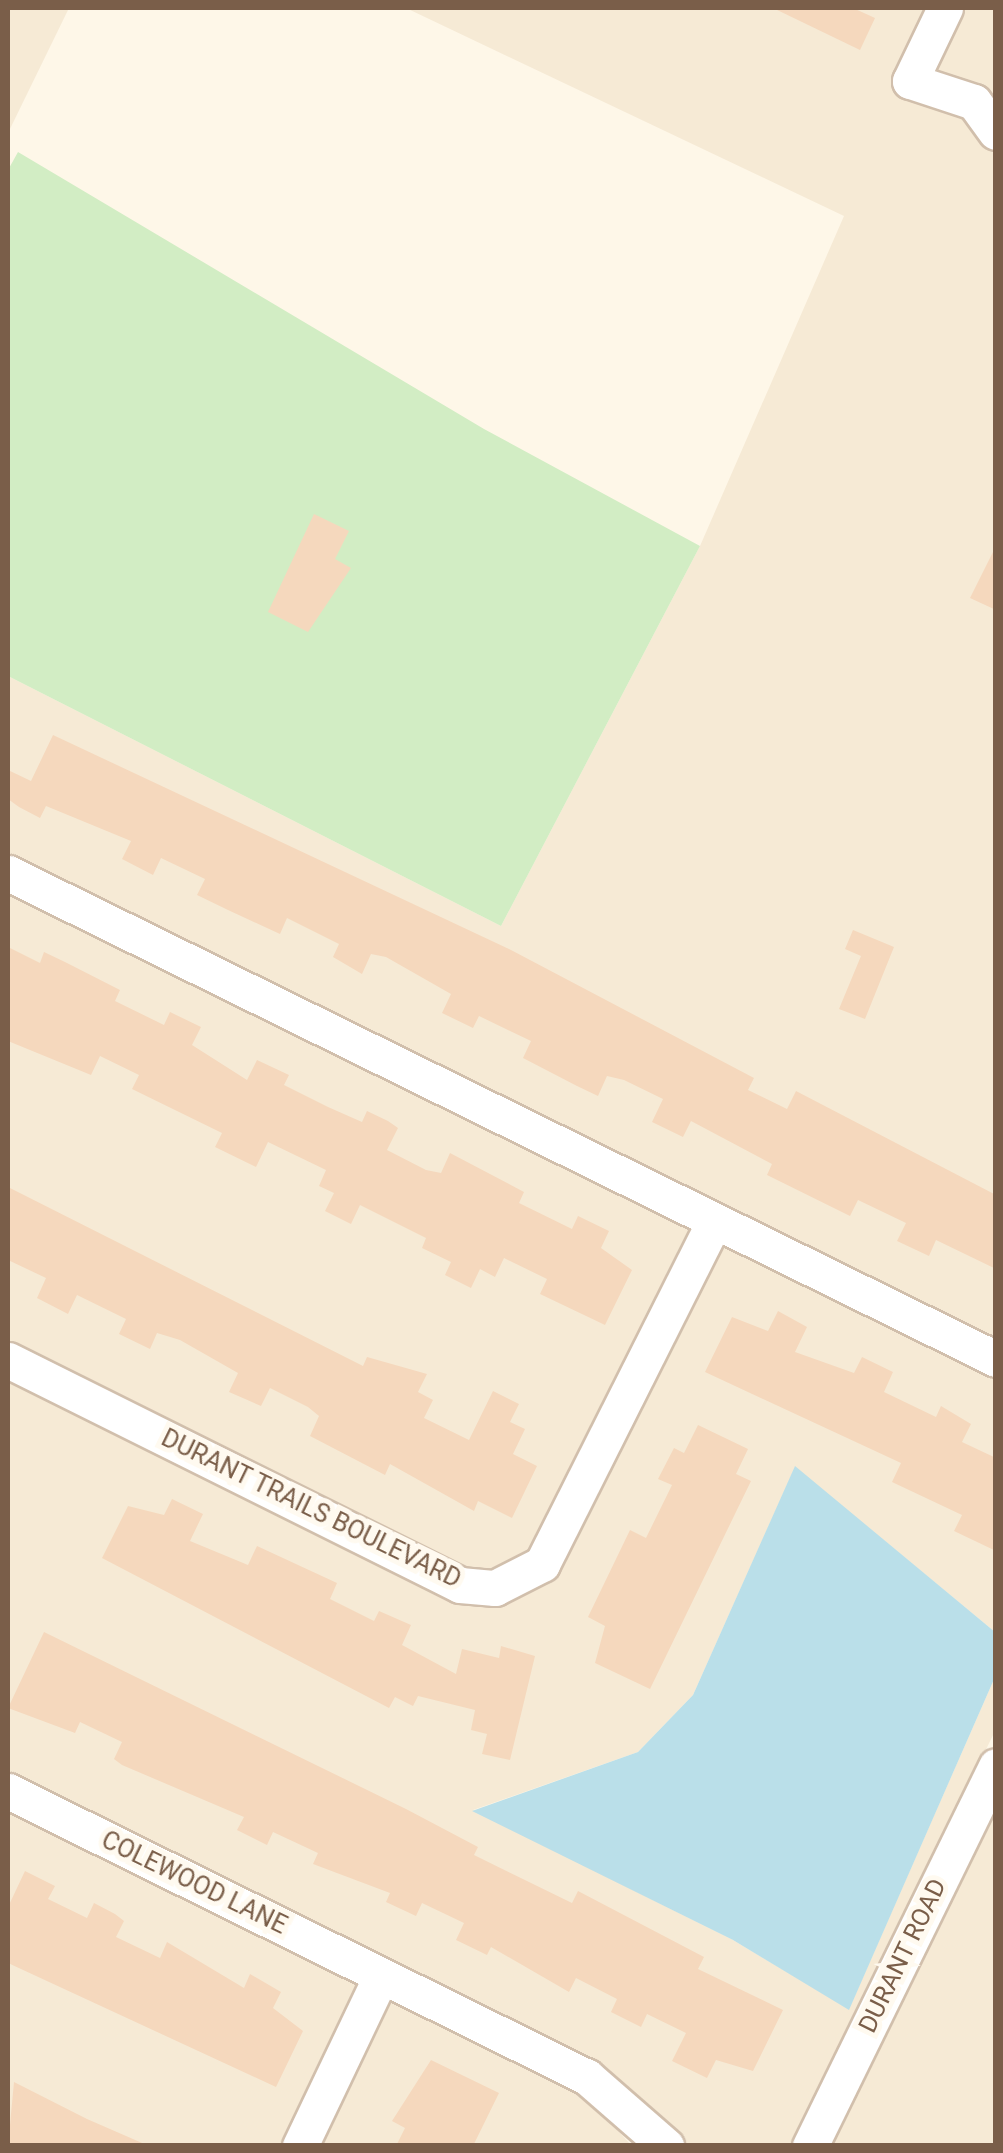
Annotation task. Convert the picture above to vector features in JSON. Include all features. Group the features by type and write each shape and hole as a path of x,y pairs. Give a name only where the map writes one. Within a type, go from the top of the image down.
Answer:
{"street":[{"path":"945,8 910,81 974,102 996,132"},
{"path":"8,873 996,1359"},
{"name":"DURANT TRAILS BOULEVARD","path":"8,1360 460,1585 495,1588 542,1564 714,1222"},
{"name":"DURANT ROAD","path":"810,2146 996,1766"},
{"name":"COLEWOOD LANE","path":"8,1791 587,2078 651,2140"},
{"path":"300,2146 381,1976"}],"shaded area":[{"path":"8,8 69,8 8,133"},
{"path":"406,8 928,8 896,75 965,113 996,157 995,1344 8,858 8,676 501,926 700,546 844,216"},
{"path":"962,8 995,8 995,108 978,83 930,73"},
{"path":"8,888 694,1228 529,1556 492,1574 463,1572 8,1345"},
{"path":"722,1241 987,1370 996,1384 995,1632 795,1467 693,1695 638,1752 473,1810 733,1940 849,2009 995,1677 995,1731 793,2145 689,2145 8,1776 8,1376 495,1602 529,1593 556,1571"},
{"path":"995,1801 995,2145 827,2145"},
{"path":"8,1806 362,1981 283,2145 8,2145"},
{"path":"389,1995 580,2089 631,2145 317,2146"}],"green space":[{"path":"18,152 484,429 700,546 501,926 8,676 8,170"}],"water":[{"path":"795,1466 995,1632 995,1677 849,2010 733,1940 472,1811 638,1752 693,1695"}],"building":[{"path":"773,8 853,8 875,18 860,50"},
{"path":"314,514 349,531 335,559 351,568 308,632 268,612"},
{"path":"996,546 996,610 970,598"},
{"path":"53,735 511,950 754,1078 748,1090 787,1109 796,1091 996,1195 996,1269 936,1240 929,1256 897,1241 906,1223 858,1200 850,1216 767,1175 772,1164 691,1121 683,1137 652,1122 663,1099 624,1080 607,1076 598,1096 577,1086 523,1058 531,1041 479,1016 473,1028 442,1013 451,994 386,957 371,954 362,974 333,957 339,944 287,918 280,934 197,895 205,879 161,858 153,875 122,859 131,841 46,806 40,818 19,807 8,799 8,770 31,781"},
{"path":"853,930 894,947 865,1019 839,1009 861,956 845,949"},
{"path":"8,947 40,963 44,952 65,962 120,990 115,1001 164,1025 170,1012 201,1027 192,1045 247,1080 257,1060 289,1075 284,1085 328,1107 362,1122 367,1111 388,1121 398,1128 387,1150 426,1170 441,1173 450,1153 524,1192 519,1203 572,1229 578,1216 609,1231 601,1248 632,1270 605,1325 540,1294 547,1279 504,1258 495,1277 480,1269 471,1288 445,1275 451,1262 422,1248 426,1238 360,1205 351,1224 325,1211 334,1193 319,1186 326,1170 268,1142 256,1167 215,1147 222,1133 132,1089 139,1075 100,1056 91,1075 8,1041"},
{"path":"8,1187 363,1366 367,1357 427,1374 418,1392 433,1400 424,1418 469,1440 493,1391 519,1404 510,1422 525,1429 513,1454 537,1466 512,1518 478,1501 474,1511 390,1464 385,1475 310,1436 319,1416 308,1407 270,1388 261,1406 229,1392 238,1373 180,1340 157,1333 150,1349 119,1334 126,1319 77,1295 68,1314 37,1298 46,1278 8,1260"},
{"path":"778,1311 807,1327 795,1352 854,1373 862,1357 893,1372 884,1392 936,1417 941,1406 971,1424 962,1442 996,1458 996,1551 954,1531 962,1515 892,1482 901,1463 705,1372 732,1317 768,1331"},
{"path":"698,1425 748,1449 736,1474 751,1481 650,1689 595,1663 605,1626 588,1617 630,1530 646,1538 672,1485 658,1479 674,1448 684,1453"},
{"path":"172,1499 203,1514 190,1541 248,1565 257,1546 337,1583 330,1599 374,1621 379,1611 411,1625 402,1645 456,1674 462,1649 499,1658 501,1646 535,1656 510,1760 482,1754 487,1734 471,1730 475,1710 418,1696 413,1706 395,1697 389,1708 102,1558 128,1506 164,1515"},
{"path":"44,1632 406,1809 478,1847 474,1855 572,1903 578,1891 704,1957 698,1969 783,2010 753,2071 716,2060 707,2078 672,2061 686,2033 647,2014 641,2027 611,2012 617,1999 576,1978 569,1992 491,1947 487,1955 456,1940 464,1923 422,1903 416,1916 386,1902 390,1893 313,1864 318,1853 273,1832 267,1845 237,1830 244,1817 114,1759 122,1742 80,1722 75,1733 8,1708"},
{"path":"25,1871 55,1886 48,1899 87,1918 94,1903 115,1914 124,1921 116,1937 160,1958 167,1942 244,1988 250,1974 281,1992 273,2008 303,2031 276,2087 8,1963 8,1907"},
{"path":"431,2060 499,2093 473,2146 396,2146 405,2128 392,2121"},
{"path":"14,2082 87,2119 149,2146 8,2146"}]}
